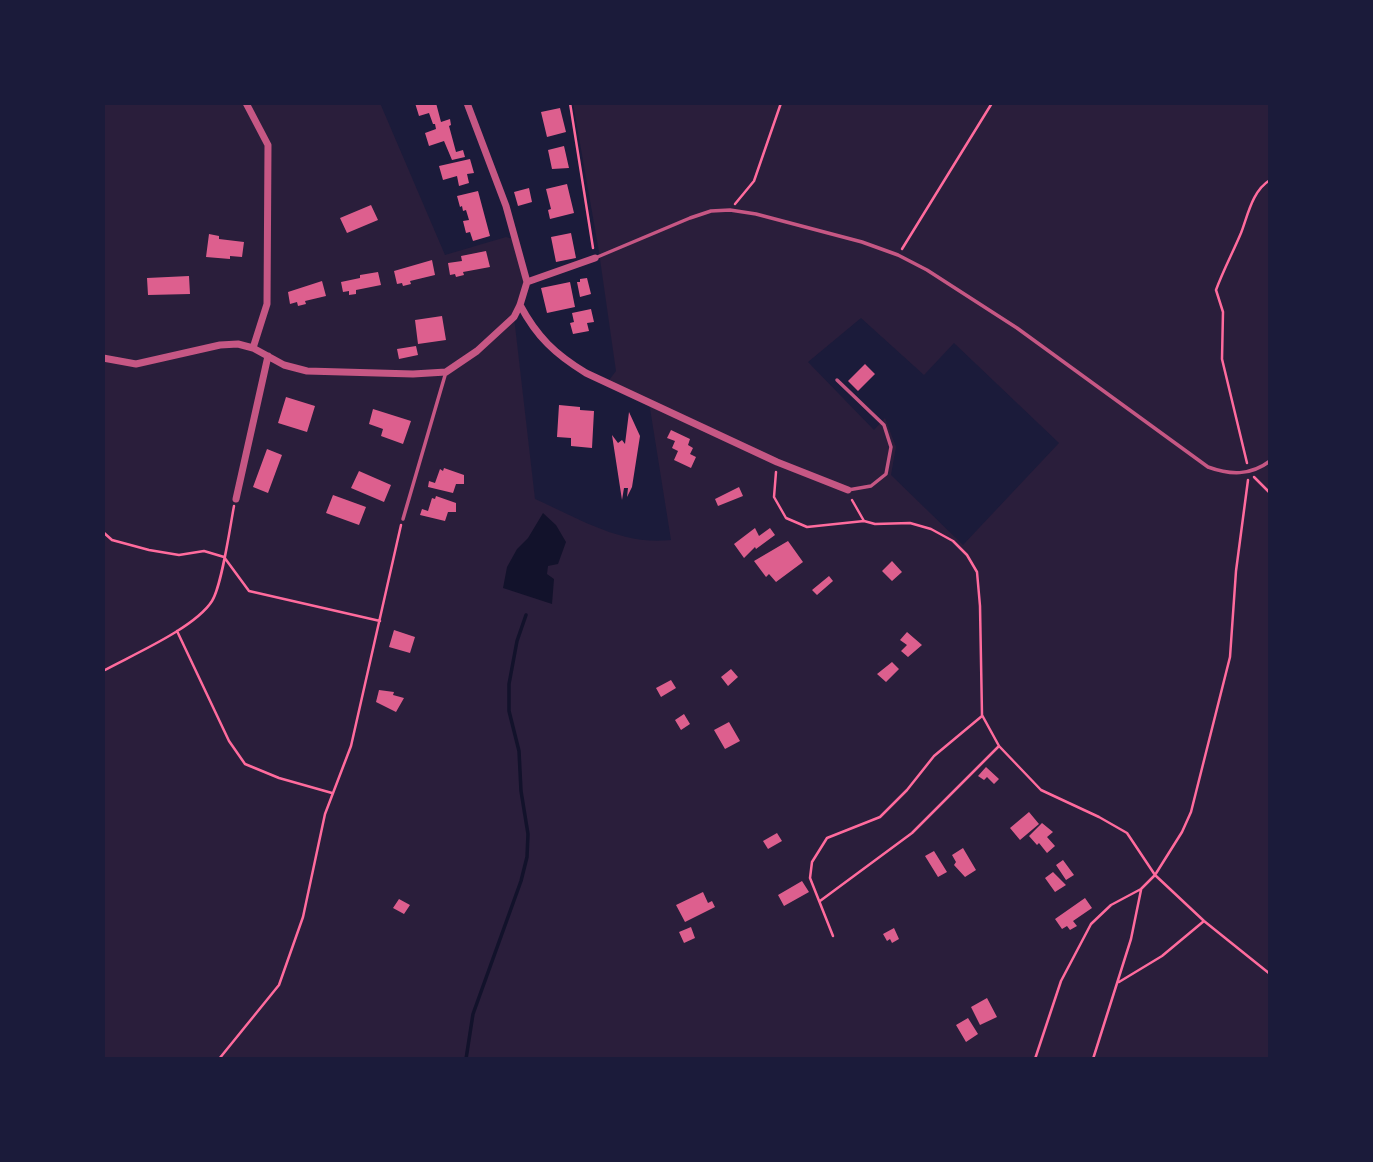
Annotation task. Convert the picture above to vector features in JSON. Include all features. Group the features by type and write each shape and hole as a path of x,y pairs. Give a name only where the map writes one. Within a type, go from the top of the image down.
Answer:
{"street":[{"path":"246,103 268,145 267,304 253,348"},
{"path":"103,358 136,364 220,345 238,344 253,348 293,368 319,372 446,372 477,351 514,317 527,282 506,206 467,103"},
{"path":"527,282 595,258"},
{"path":"520,304 531,326 546,344 586,373 777,462 848,490"},
{"path":"236,499 268,356"}],"lane":[{"path":"595,258 711,211 730,210 810,228 898,255 927,270 1017,328 1200,461 1222,472 1250,472 1270,461"},
{"path":"403,519 446,372"},
{"path":"837,380 884,425 891,447 886,474 871,486 848,490"}],"path":[{"path":"570,103 595,258"},
{"path":"730,210 754,181 781,103"},
{"path":"898,255 992,103"},
{"path":"1035,1059 1060,981 1091,924 1111,905 1141,889 1155,876 1191,812 1230,657 1236,571 1250,472 1222,359 1223,312 1216,290 1251,205 1265,182 1270,180"},
{"path":"777,462 774,497 786,518 807,527 864,522 909,523 931,529 953,541 967,555 977,572 982,715 999,746 1041,790 1127,833 1155,876 1204,921 1270,974"},
{"path":"1250,472 1270,492"},
{"path":"848,490 864,522"},
{"path":"103,671 188,625 212,602 236,499"},
{"path":"219,1059 279,985 303,917 325,814 351,746 403,519"},
{"path":"103,532 112,540 149,550 178,555 204,551 224,558 249,591 380,621"},
{"path":"177,631 229,741 245,764 279,778 333,793"},
{"path":"833,936 810,878 812,862 827,838 880,817 934,757 982,715"},
{"path":"818,902 912,834 999,746"},
{"path":"1093,1059 1131,939 1141,889"},
{"path":"1118,982 1162,956 1204,921"}],"shaded area":[{"path":"103,103 380,103 445,255 506,237 516,240 527,282 514,317 535,499 601,529 653,541 671,540 649,402 607,383 616,371 573,103 1270,103 1270,1059 103,1059","holes":["861,318 924,375 954,343 1059,443 963,545 891,475 896,447 885,418 874,430 808,362"]},
{"path":"543,513 556,525 566,542 558,564 548,566 547,574 554,579 552,604 503,588 507,567"}],"building":[{"path":"415,103 436,103 441,122 450,119 449,126 456,152 463,150 465,157 452,160 444,141 429,146 425,133 436,129 435,124 429,113 419,116"},
{"path":"560,108 566,132 547,137 541,112"},
{"path":"564,146 569,168 552,169 548,150"},
{"path":"470,159 474,173 467,174 469,183 459,186 457,176 443,180 439,166"},
{"path":"567,184 574,213 550,219 548,210 551,209 546,189"},
{"path":"529,188 532,202 518,206 514,192"},
{"path":"478,191 490,236 473,241 470,232 466,233 463,221 469,220 466,210 463,211 462,206 460,207 457,196"},
{"path":"371,205 378,220 347,233 340,218"},
{"path":"571,233 576,258 556,262 551,237"},
{"path":"209,234 219,236 219,239 244,242 242,257 206,257"},
{"path":"486,251 490,267 463,272 464,275 456,277 455,274 450,275 448,263 462,261 461,256"},
{"path":"432,260 435,275 410,281 411,284 403,286 402,283 397,284 394,271"},
{"path":"378,272 381,285 356,290 356,294 343,292 341,282"},
{"path":"189,276 190,294 148,295 147,278"},
{"path":"587,278 591,294 580,297 577,282"},
{"path":"322,281 326,296 305,301 306,304 298,306 297,302 290,304 288,292"},
{"path":"570,282 575,307 547,313 541,288"},
{"path":"591,309 594,322 587,323 589,331 573,334 570,323 574,322 572,313"},
{"path":"442,316 446,340 418,344 415,320"},
{"path":"416,346 418,355 399,359 397,349"},
{"path":"865,364 875,374 858,391 848,381"},
{"path":"286,397 315,406 307,432 278,423"},
{"path":"559,405 594,411 592,448 571,446 571,438 557,437"},
{"path":"373,409 411,421 403,444 381,436 383,429 369,424"},
{"path":"629,412 640,436 632,487 627,497 628,488 624,488 622,500 612,435 618,443 622,440 625,444"},
{"path":"671,430 690,439 688,445 693,448 690,454 696,457 691,468 674,460 678,451 672,448 675,441 667,438"},
{"path":"267,449 282,455 268,493 253,487"},
{"path":"444,468 464,475 464,484 456,484 453,493 428,487 429,481 435,483 440,469 443,471"},
{"path":"359,471 391,485 384,502 351,488"},
{"path":"739,487 743,496 718,506 715,499"},
{"path":"333,495 366,507 359,525 326,513"},
{"path":"436,496 456,503 456,512 448,512 445,521 420,515 422,509 428,511 432,498 435,499"},
{"path":"755,528 759,536 770,528 775,535 756,549 755,547 744,558 734,544"},
{"path":"788,541 803,562 776,582 769,574 766,577 754,561"},
{"path":"892,561 902,572 892,581 882,571"},
{"path":"829,576 833,581 817,595 812,590"},
{"path":"394,630 415,637 410,653 389,647"},
{"path":"907,632 922,645 908,657 901,651 907,645 900,640"},
{"path":"892,662 899,669 886,682 877,674"},
{"path":"731,669 738,677 728,686 721,677"},
{"path":"671,680 676,688 661,697 656,688"},
{"path":"379,690 394,692 393,695 404,698 396,712 376,702"},
{"path":"684,714 690,724 681,730 675,720"},
{"path":"729,722 740,741 725,749 714,730"},
{"path":"986,767 999,779 994,784 987,777 984,780 978,776"},
{"path":"1029,812 1039,824 1020,840 1010,828"},
{"path":"1042,823 1053,832 1047,837 1055,846 1047,853 1029,836"},
{"path":"777,833 782,841 768,849 763,841"},
{"path":"963,848 976,870 965,877 954,865 956,862 952,855"},
{"path":"934,851 947,872 938,877 925,856"},
{"path":"1063,860 1074,875 1066,880 1056,865"},
{"path":"1053,872 1066,885 1055,892 1045,878"},
{"path":"802,881 809,892 784,906 778,895"},
{"path":"703,892 708,903 712,901 715,907 685,922 676,905"},
{"path":"1085,898 1092,908 1073,921 1077,926 1070,930 1067,926 1062,929 1055,919"},
{"path":"399,899 410,905 404,914 393,908"},
{"path":"691,927 695,938 684,943 679,932"},
{"path":"894,928 899,939 892,943 890,939 887,941 883,934"},
{"path":"987,998 997,1017 980,1025 971,1007"},
{"path":"968,1018 978,1034 966,1042 956,1025"}],"waterway":[{"path":"466,1059 473,1014 521,881 527,857 528,834 521,791 519,751 509,711 509,684 517,641 526,615"}]}
